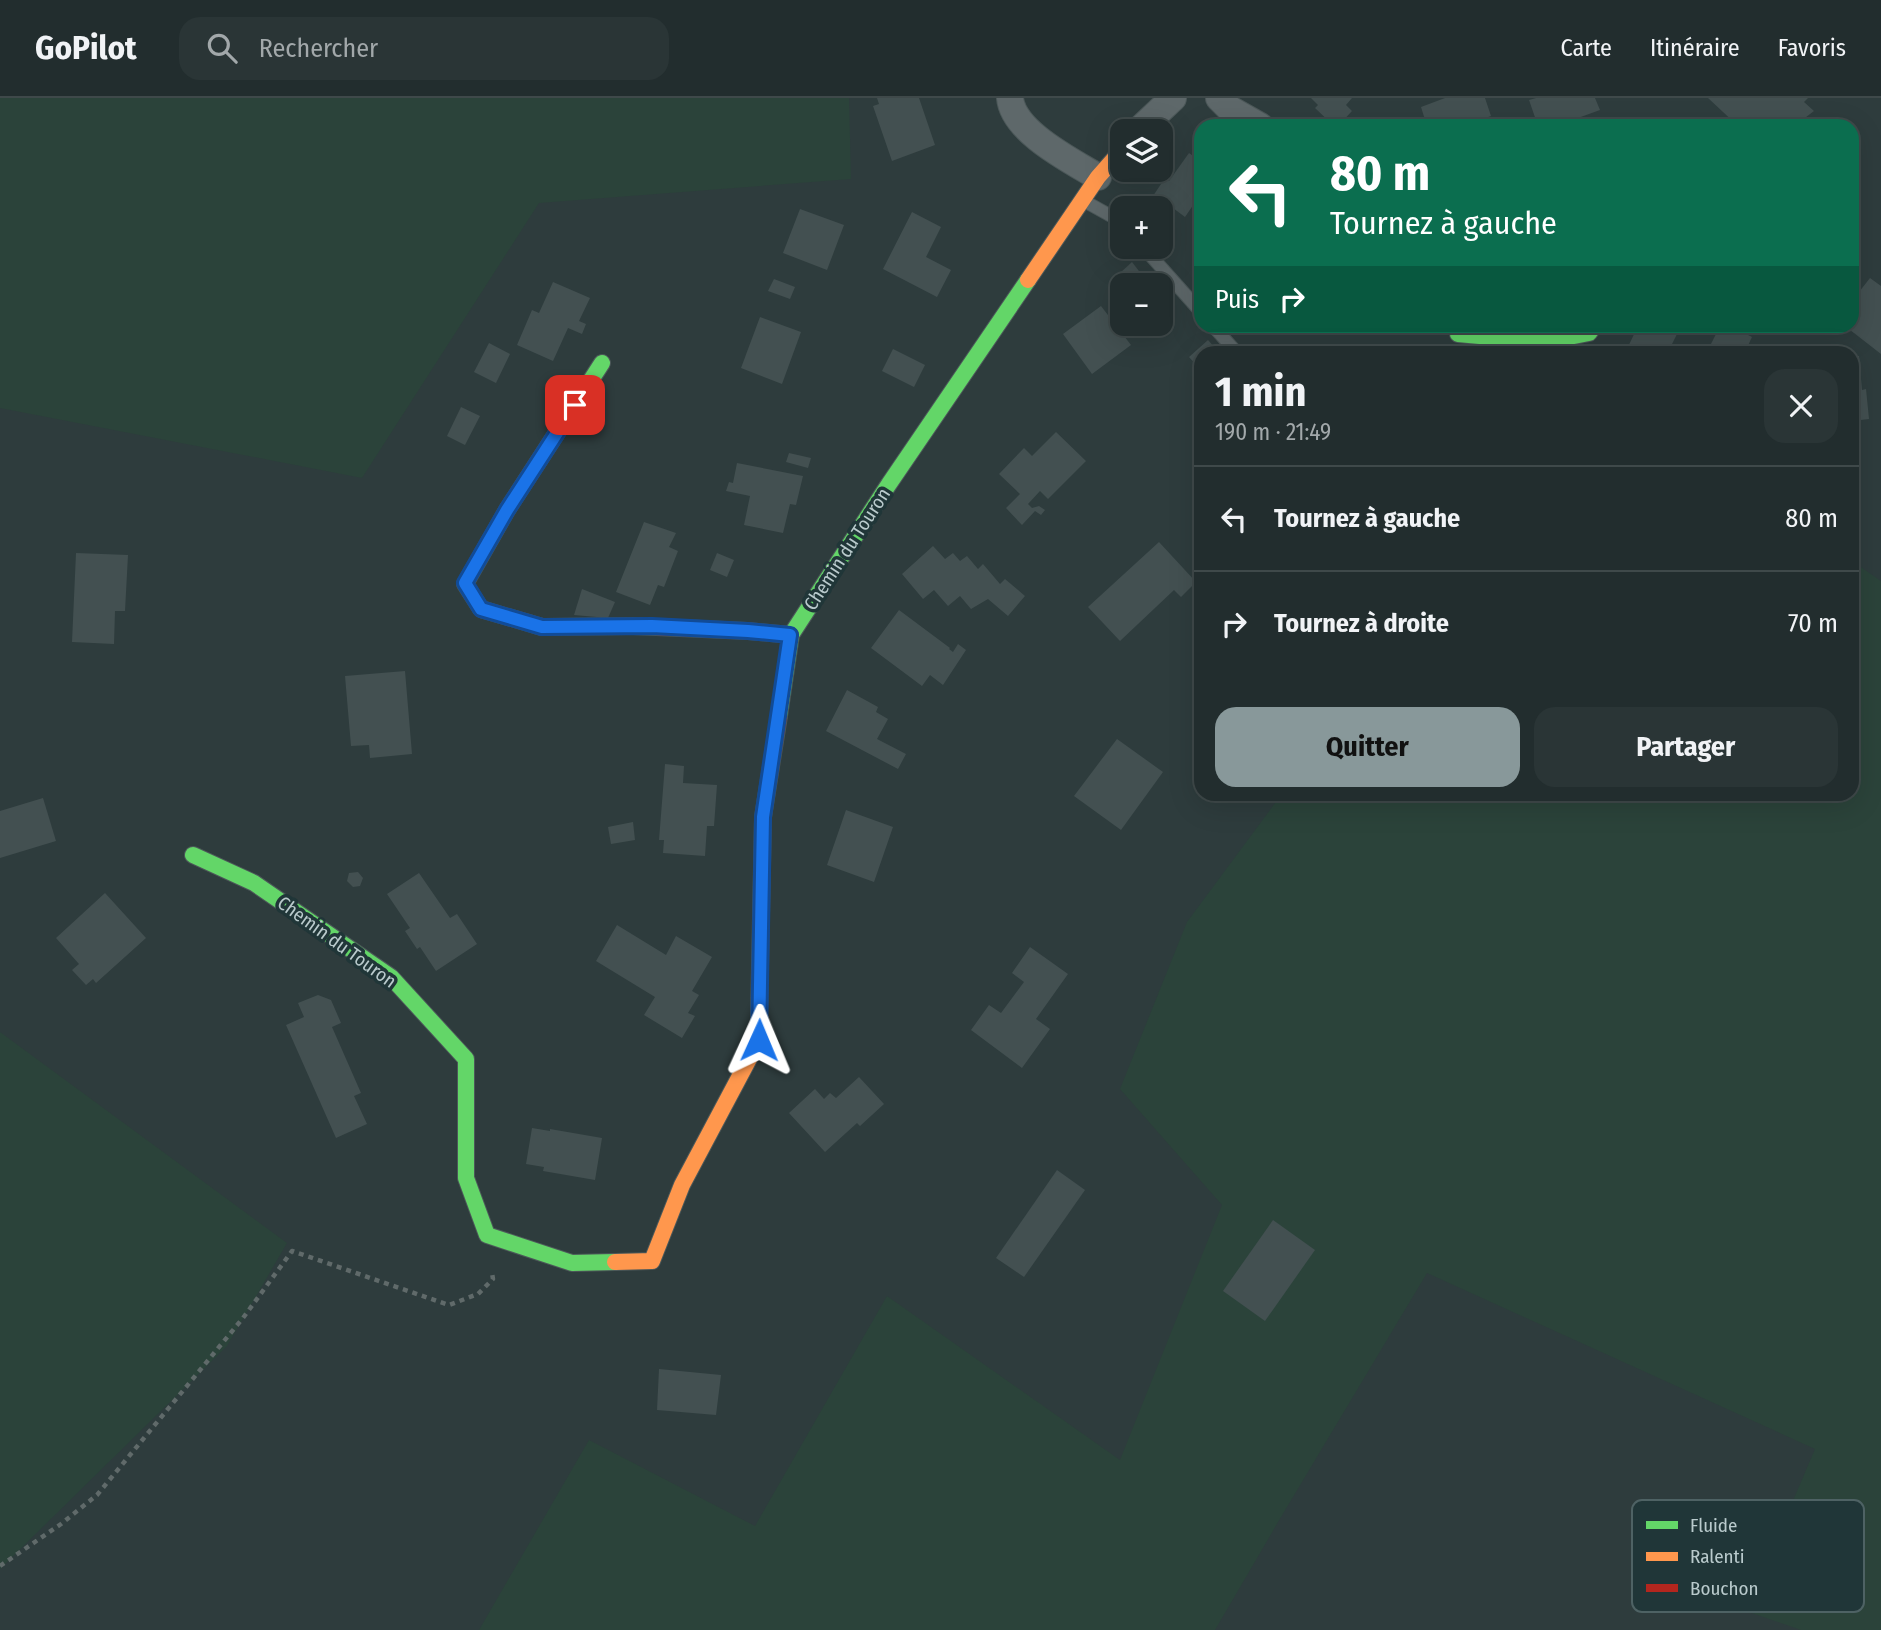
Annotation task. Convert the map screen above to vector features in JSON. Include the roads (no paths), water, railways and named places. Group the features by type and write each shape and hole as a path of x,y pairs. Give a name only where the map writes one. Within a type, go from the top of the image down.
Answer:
{"street":[{"path":"1010,98 1010,104 1021,123 1047,145 1098,177"},
{"path":"1151,119 1173,98"},
{"path":"1230,102 1251,119"},
{"name":"Chemin du Touron","path":"192,855 254,883 391,977 466,1059 466,1178 487,1235 572,1263 653,1261 682,1185 759,1040 763,817 790,635 889,484 1098,177 1110,164"},
{"path":"1458,334 1544,342 1584,333"},
{"path":"602,363 507,510 465,583 481,609 542,627 652,626 790,635"}],"lane":[{"path":"1083,200 1110,215"},
{"path":"1154,259 1194,305"}]}
